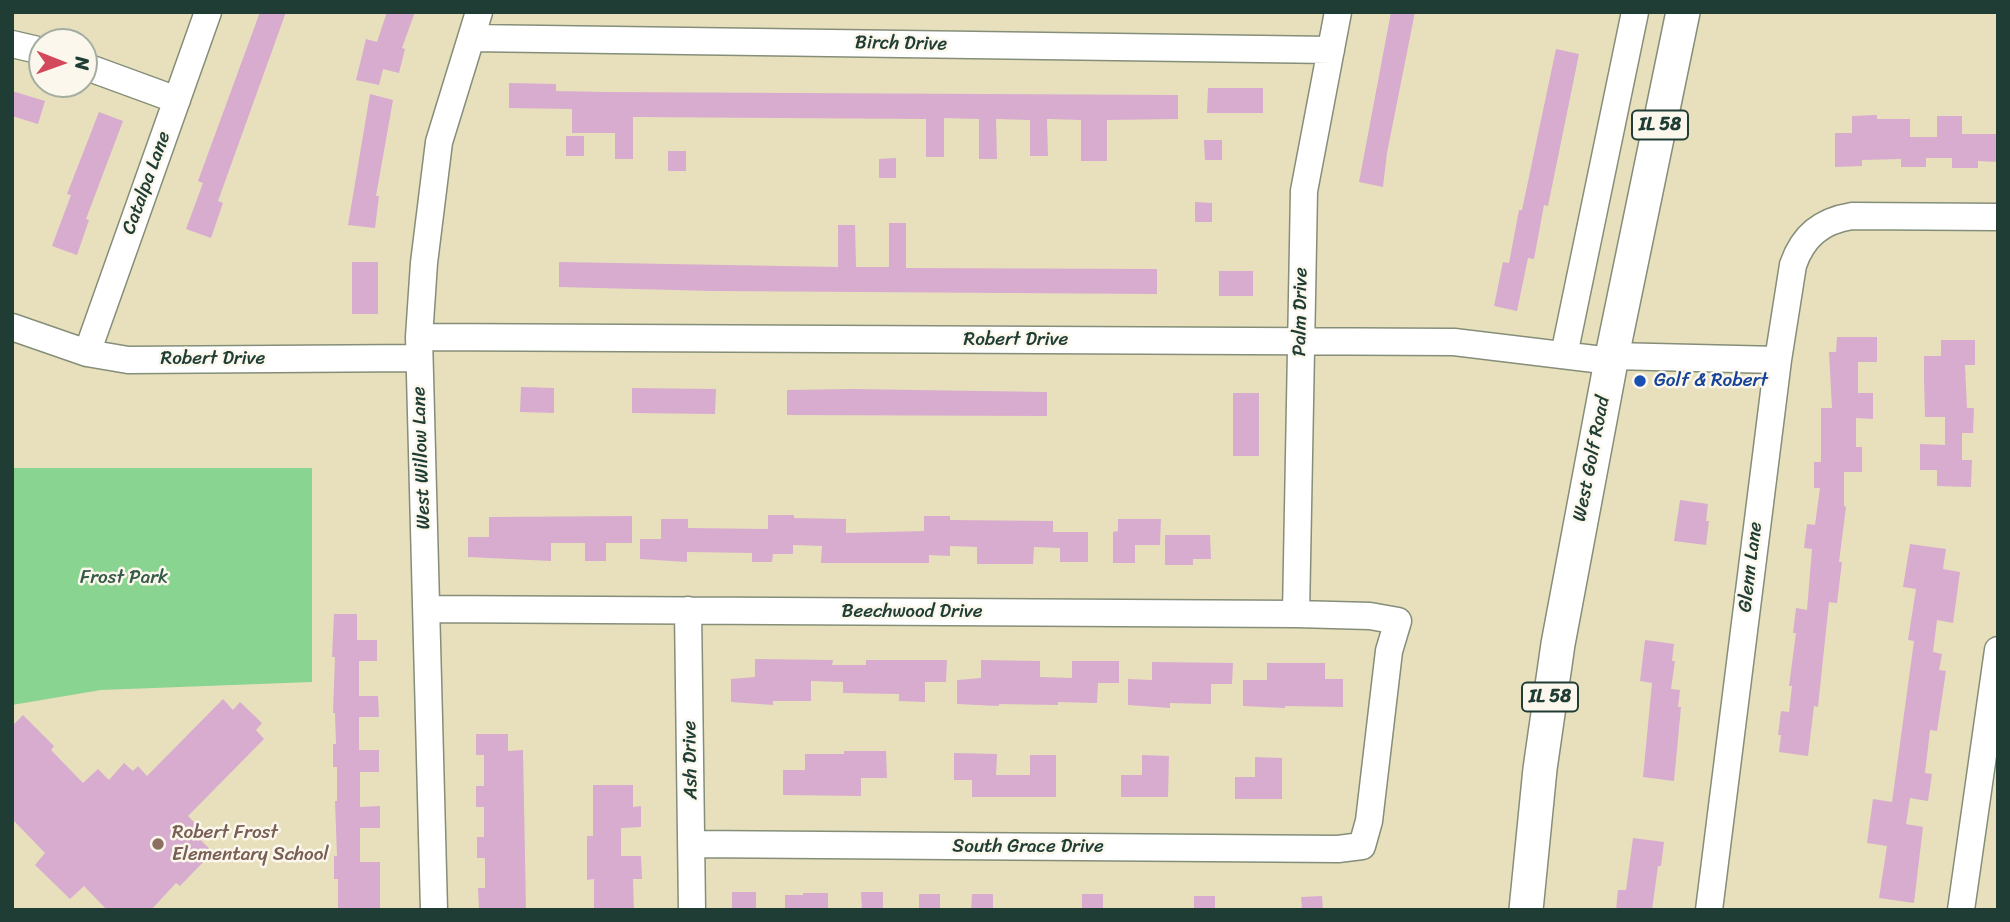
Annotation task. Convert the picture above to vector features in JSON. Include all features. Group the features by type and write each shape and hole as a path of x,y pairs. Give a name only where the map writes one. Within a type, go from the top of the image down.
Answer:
{"main road":[{"name":"West Golf Road","path":"1526,910 1540,769 1558,644 1611,359 1683,12"}],"street":[{"name":"Catalpa Lane","path":"87,353 208,12"},
{"name":"West Willow Lane","path":"434,910 419,347 424,263 439,142 479,12"},
{"name":"Palm Drive","path":"1296,614 1304,191 1338,12"},
{"path":"1564,355 1634,12"},
{"name":"Birch Drive","path":"471,38 1331,50"},
{"path":"98,71 177,100"},
{"name":"Glenn Lane","path":"1709,910 1778,360 1793,265 1801,244 1828,222 1852,216 1998,217"},
{"name":"Robert Drive","path":"12,327 87,353 128,360 419,347 1301,341 1454,342 1611,359 1778,360"},
{"name":"Beechwood Drive","path":"426,608 1296,614 1370,615 1398,621 1389,651 1369,821 1362,846"},
{"name":"Ash Drive","path":"688,610 692,910"},
{"path":"1961,910 1998,650"},
{"name":"South Grace Drive","path":"693,844 1324,849 1362,846"}],"green space":[{"name":"Frost Park","path":"12,468 312,468 312,682 101,690 12,705"}],"building":[{"path":"260,12 286,12 218,201 223,203 211,238 186,229 203,183 198,181"},
{"path":"387,12 415,12 402,48 405,49 399,73 383,69 379,85 356,80 366,39 377,42"},
{"path":"1391,12 1415,12 1387,153 1383,187 1359,182"},
{"path":"1556,49 1579,54 1548,206 1544,205 1534,259 1528,258 1517,311 1494,306 1503,262 1509,263 1519,210 1522,210"},
{"path":"509,83 556,84 556,91 606,92 1178,95 1178,119 1107,120 1107,161 1081,161 1081,120 1047,119 1048,156 1030,156 1030,120 996,119 997,159 979,159 979,119 944,118 944,157 926,157 926,119 633,117 633,159 615,159 615,133 572,133 572,109 509,108"},
{"path":"1208,88 1263,88 1263,113 1207,113"},
{"path":"12,91 45,101 38,124 12,116"},
{"path":"370,94 393,100 376,196 379,196 375,228 348,225"},
{"path":"99,112 123,121 86,219 89,220 77,255 52,246 71,195 67,194"},
{"path":"1877,115 1877,119 1910,119 1910,137 1937,137 1937,116 1962,116 1962,134 1998,134 1998,162 1978,161 1978,168 1952,168 1952,158 1926,158 1926,167 1901,167 1901,159 1862,160 1862,166 1835,167 1835,133 1852,133 1852,116"},
{"path":"566,136 584,136 584,156 566,156"},
{"path":"1204,140 1222,140 1222,160 1205,160"},
{"path":"668,151 686,151 686,171 668,171"},
{"path":"896,158 896,178 879,178 879,159"},
{"path":"1195,202 1212,203 1212,222 1195,222"},
{"path":"889,223 906,223 906,268 1157,269 1157,294 712,291 559,287 559,262 838,267 838,225 855,225 856,267 889,267"},
{"path":"352,262 378,262 378,314 352,314"},
{"path":"1219,271 1253,271 1253,296 1219,296"},
{"path":"1837,337 1877,337 1877,362 1858,362 1858,393 1873,393 1873,419 1856,418 1856,447 1862,447 1862,472 1844,472 1846,507 1837,603 1829,602 1818,707 1814,706 1808,756 1779,752 1781,735 1778,735 1781,711 1789,712 1796,608 1807,610 1812,549 1804,548 1807,524 1815,525 1820,488 1814,488 1814,462 1821,462 1821,408 1832,408 1829,352 1836,352"},
{"path":"1941,340 1975,340 1975,365 1965,365 1967,408 1974,408 1973,433 1962,433 1962,460 1972,460 1971,487 1937,486 1937,470 1920,470 1920,444 1945,445 1945,417 1925,417 1924,356 1941,356"},
{"path":"521,387 554,388 554,413 520,412"},
{"path":"632,388 716,389 715,414 632,413"},
{"path":"787,390 1047,392 1047,416 787,415"},
{"path":"1233,393 1259,393 1259,456 1233,456"},
{"path":"1680,500 1708,504 1706,545 1674,541"},
{"path":"768,515 846,519 846,533 924,531 924,516 950,516 950,520 1053,521 1053,532 1088,532 1088,562 1060,562 1060,548 1034,547 1033,564 977,564 977,547 950,546 950,556 929,555 929,563 821,563 822,546 793,545 793,554 773,554 772,562 752,562 752,553 687,552 687,562 640,559 640,539 661,539 661,519 688,519 688,528 768,529"},
{"path":"632,516 632,543 606,543 606,561 585,561 585,543 551,543 551,561 468,557 468,537 489,537 489,517"},
{"path":"1118,519 1161,519 1160,545 1135,545 1135,563 1113,563 1113,532 1118,531"},
{"path":"1165,535 1210,535 1211,559 1193,559 1193,565 1165,565"},
{"path":"1910,544 1946,549 1943,569 1960,572 1953,623 1937,620 1933,652 1942,654 1939,670 1946,671 1937,731 1930,730 1925,773 1932,774 1928,801 1910,798 1906,824 1923,827 1914,903 1879,898 1887,846 1867,843 1873,799 1892,802 1914,641 1908,640 1916,589 1903,587"},
{"path":"334,614 357,614 357,640 377,640 377,661 359,661 359,696 378,696 379,717 359,717 359,750 379,750 379,772 360,772 360,807 380,806 380,828 360,828 360,862 380,862 380,910 338,910 338,879 334,879 334,856 337,856 337,767 333,767 333,744 336,744 333,713 335,657 332,657"},
{"path":"1645,640 1674,644 1672,661 1675,661 1671,689 1680,690 1678,707 1681,707 1674,781 1643,777 1652,683 1640,681"},
{"path":"755,659 833,660 832,665 866,665 866,660 947,660 946,682 925,682 925,702 899,701 899,694 843,693 843,682 811,681 811,701 773,701 773,705 731,702 731,679 755,677"},
{"path":"981,660 1040,661 1040,677 1072,678 1072,661 1119,661 1119,683 1098,683 1097,703 1058,702 1058,705 999,706 957,704 957,680 981,678"},
{"path":"1152,662 1233,663 1232,684 1211,684 1211,704 1170,703 1170,708 1128,705 1128,679 1152,680"},
{"path":"1267,663 1325,663 1325,679 1343,679 1343,707 1243,706 1243,680 1267,680"},
{"path":"223,699 233,710 240,702 262,723 256,730 264,739 188,816 200,828 194,834 213,852 180,886 176,883 151,910 107,910 84,886 70,899 35,865 45,853 12,819 12,726 23,715 54,746 51,750 83,783 98,769 109,780 124,763 133,771 138,766 147,776"},
{"path":"476,734 508,734 508,751 523,750 526,910 479,909 478,888 485,888 485,858 477,858 477,837 484,837 484,807 476,807 476,786 484,786 484,755 476,755"},
{"path":"844,751 886,751 887,778 861,778 861,796 783,795 783,770 805,770 805,754 844,754"},
{"path":"954,753 997,754 996,775 1030,775 1030,755 1056,755 1056,797 972,797 972,780 954,780"},
{"path":"1142,755 1169,756 1168,797 1121,797 1121,775 1142,775"},
{"path":"1255,757 1282,758 1282,799 1235,799 1235,777 1255,777"},
{"path":"593,785 633,785 633,807 641,806 641,827 621,828 621,856 641,856 642,879 633,879 634,910 594,910 594,879 587,880 587,836 593,836"},
{"path":"1633,838 1664,842 1652,910 1616,910 1618,890 1626,890"},
{"path":"732,892 756,892 756,910 732,910"},
{"path":"861,892 883,892 883,910 862,910"},
{"path":"828,893 828,910 785,910 785,895"},
{"path":"919,894 940,894 940,910 919,910"},
{"path":"972,894 993,894 993,910 971,910"},
{"path":"1082,894 1103,894 1103,910 1082,910"},
{"path":"1194,896 1215,896 1215,910 1194,910"},
{"path":"1322,896 1323,910 1302,910 1301,897"}],"place":[{"name":"Golf & Robert","path":"1640,381"},
{"name":"Robert Frost Elementary School","path":"158,844"}]}
